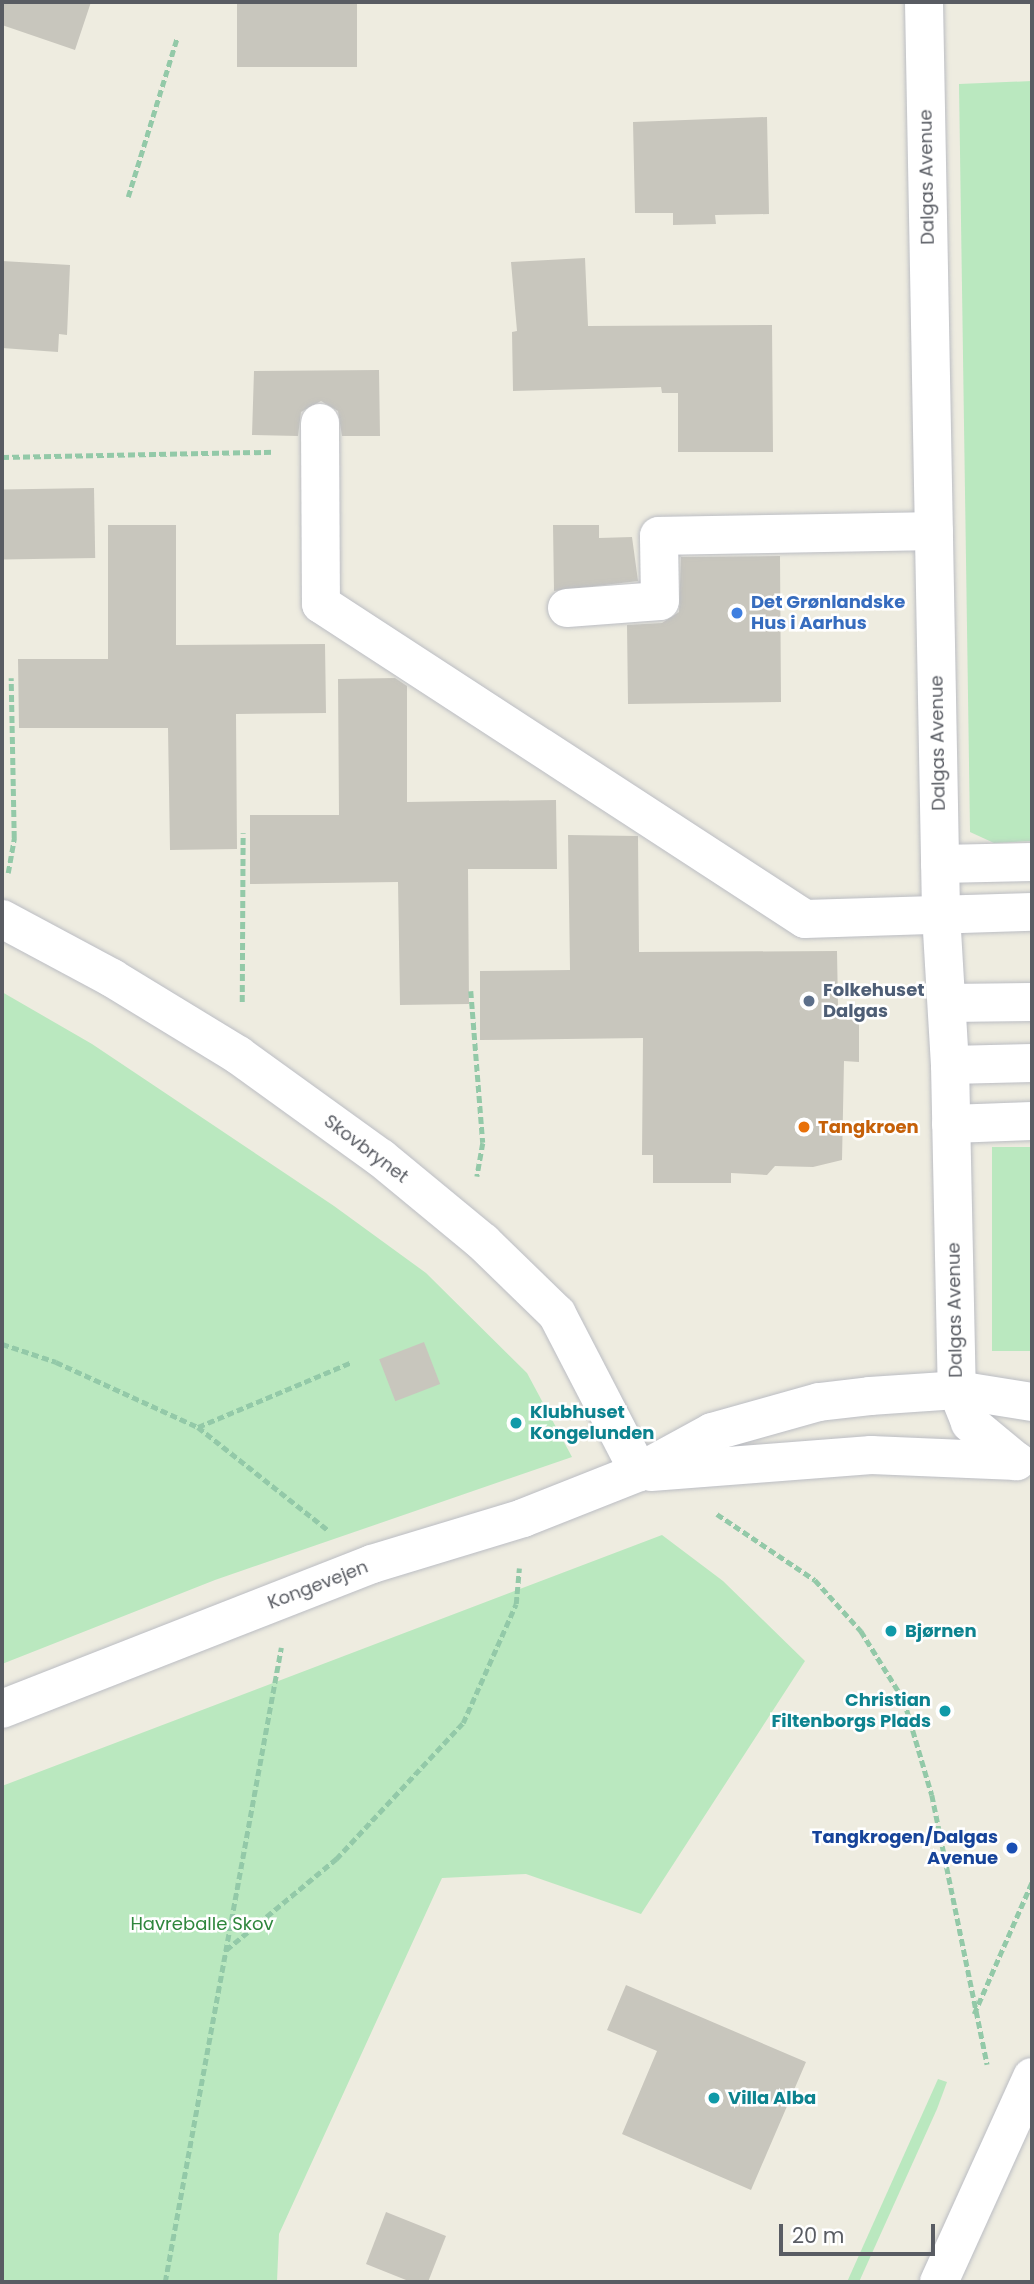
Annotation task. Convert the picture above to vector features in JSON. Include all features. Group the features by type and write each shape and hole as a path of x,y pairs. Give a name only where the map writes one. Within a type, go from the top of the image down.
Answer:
{"street":[{"name":"Dalgas Avenue","path":"924,2 941,914 950,1065 957,1390 970,1423 1024,1463"},
{"path":"320,437 321,604 805,919 1032,912"},
{"path":"567,608 660,601 659,536 934,531"},
{"path":"940,864 1032,862"},
{"name":"Skovbrynet","path":"2,919 112,978 238,1055 381,1158 467,1228 557,1314 639,1472"},
{"path":"947,1003 1032,1002"},
{"path":"950,1065 1032,1063"},
{"path":"951,1124 1032,1121"},
{"path":"639,1472 712,1432 819,1402 957,1390 1032,1402"},
{"path":"639,1472 871,1455 1024,1463"},
{"name":"Kongevejen","path":"2,1709 372,1564 523,1518 639,1472"},
{"path":"939,2282 1032,2077"}],"path":[{"path":"128,197 177,38"},
{"path":"2,457 320,437"},
{"path":"7,878 14,838 11,678"},
{"path":"238,1055 243,975 243,833"},
{"path":"467,1228 483,1143 471,991"},
{"path":"2,1344 55,1362 198,1427 372,1564"},
{"path":"198,1427 352,1362"},
{"path":"707,1507 815,1580 861,1631 904,1700 932,1796 974,2015 1032,1882"},
{"path":"225,1951 335,1859 463,1723 516,1604 523,1518"},
{"path":"164,2282 290,1596"}],"green space":[{"path":"1032,81 1032,841 994,843 970,832 959,84"},
{"path":"2,992 92,1044 334,1206 426,1273 527,1373 572,1457 215,1580 2,1664"},
{"path":"992,1147 1032,1147 1032,1351 992,1351"},
{"name":"Havreballe Skov","path":"662,1535 723,1581 805,1661 641,1914 526,1874 442,1878 279,2234 277,2282 2,2282 2,1786"},
{"path":"938,2079 947,2082 937,2109 859,2282 847,2282"}],"building":[{"path":"2,2 91,2 75,50 2,25"},
{"path":"237,2 357,2 357,67 237,67"},
{"path":"767,117 769,214 715,215 716,224 673,225 673,213 635,213 633,122"},
{"path":"585,258 588,326 772,325 773,452 678,452 678,393 662,393 661,387 513,391 512,332 517,331 511,262"},
{"path":"2,261 70,265 67,335 59,334 58,352 2,348"},
{"path":"379,370 380,436 342,436 338,411 321,401 301,412 298,436 252,435 254,371"},
{"path":"94,488 95,558 3,560 2,490"},
{"path":"108,525 176,525 176,645 325,644 326,713 236,714 237,849 170,850 168,728 19,728 18,659 108,659"},
{"path":"553,525 599,525 599,538 632,537 638,581 554,591"},
{"path":"780,556 781,702 628,704 627,625 662,623 679,612 681,557"},
{"path":"395,678 407,686 407,802 556,800 557,869 468,869 469,1004 400,1005 398,882 250,884 250,815 339,815 338,679"},
{"path":"568,835 638,836 639,952 837,951 838,1007 859,1007 859,1062 844,1061 842,1160 813,1167 775,1166 767,1175 731,1173 731,1183 653,1183 653,1155 642,1155 643,1038 480,1040 480,971 570,970"},
{"path":"424,1342 440,1384 395,1401 379,1359"},
{"name":"Villa Alba","path":"626,1985 806,2062 751,2190 622,2134 657,2051 607,2030"},
{"path":"386,2212 446,2236 428,2282 411,2282 366,2264"}],"place":[{"name":"Det Grønlandske Hus i Aarhus","path":"737,613"},
{"name":"Folkehuset Dalgas","path":"809,1001"},
{"name":"Tangkroen","path":"804,1127"},
{"name":"Klubhuset Kongelunden","path":"516,1423"},
{"name":"Bjørnen","path":"891,1631"},
{"name":"Christian Filtenborgs Plads","path":"945,1711"},
{"name":"Tangkrogen/Dalgas Avenue","path":"1012,1848"},
{"name":"Villa Alba","path":"714,2098"}]}
